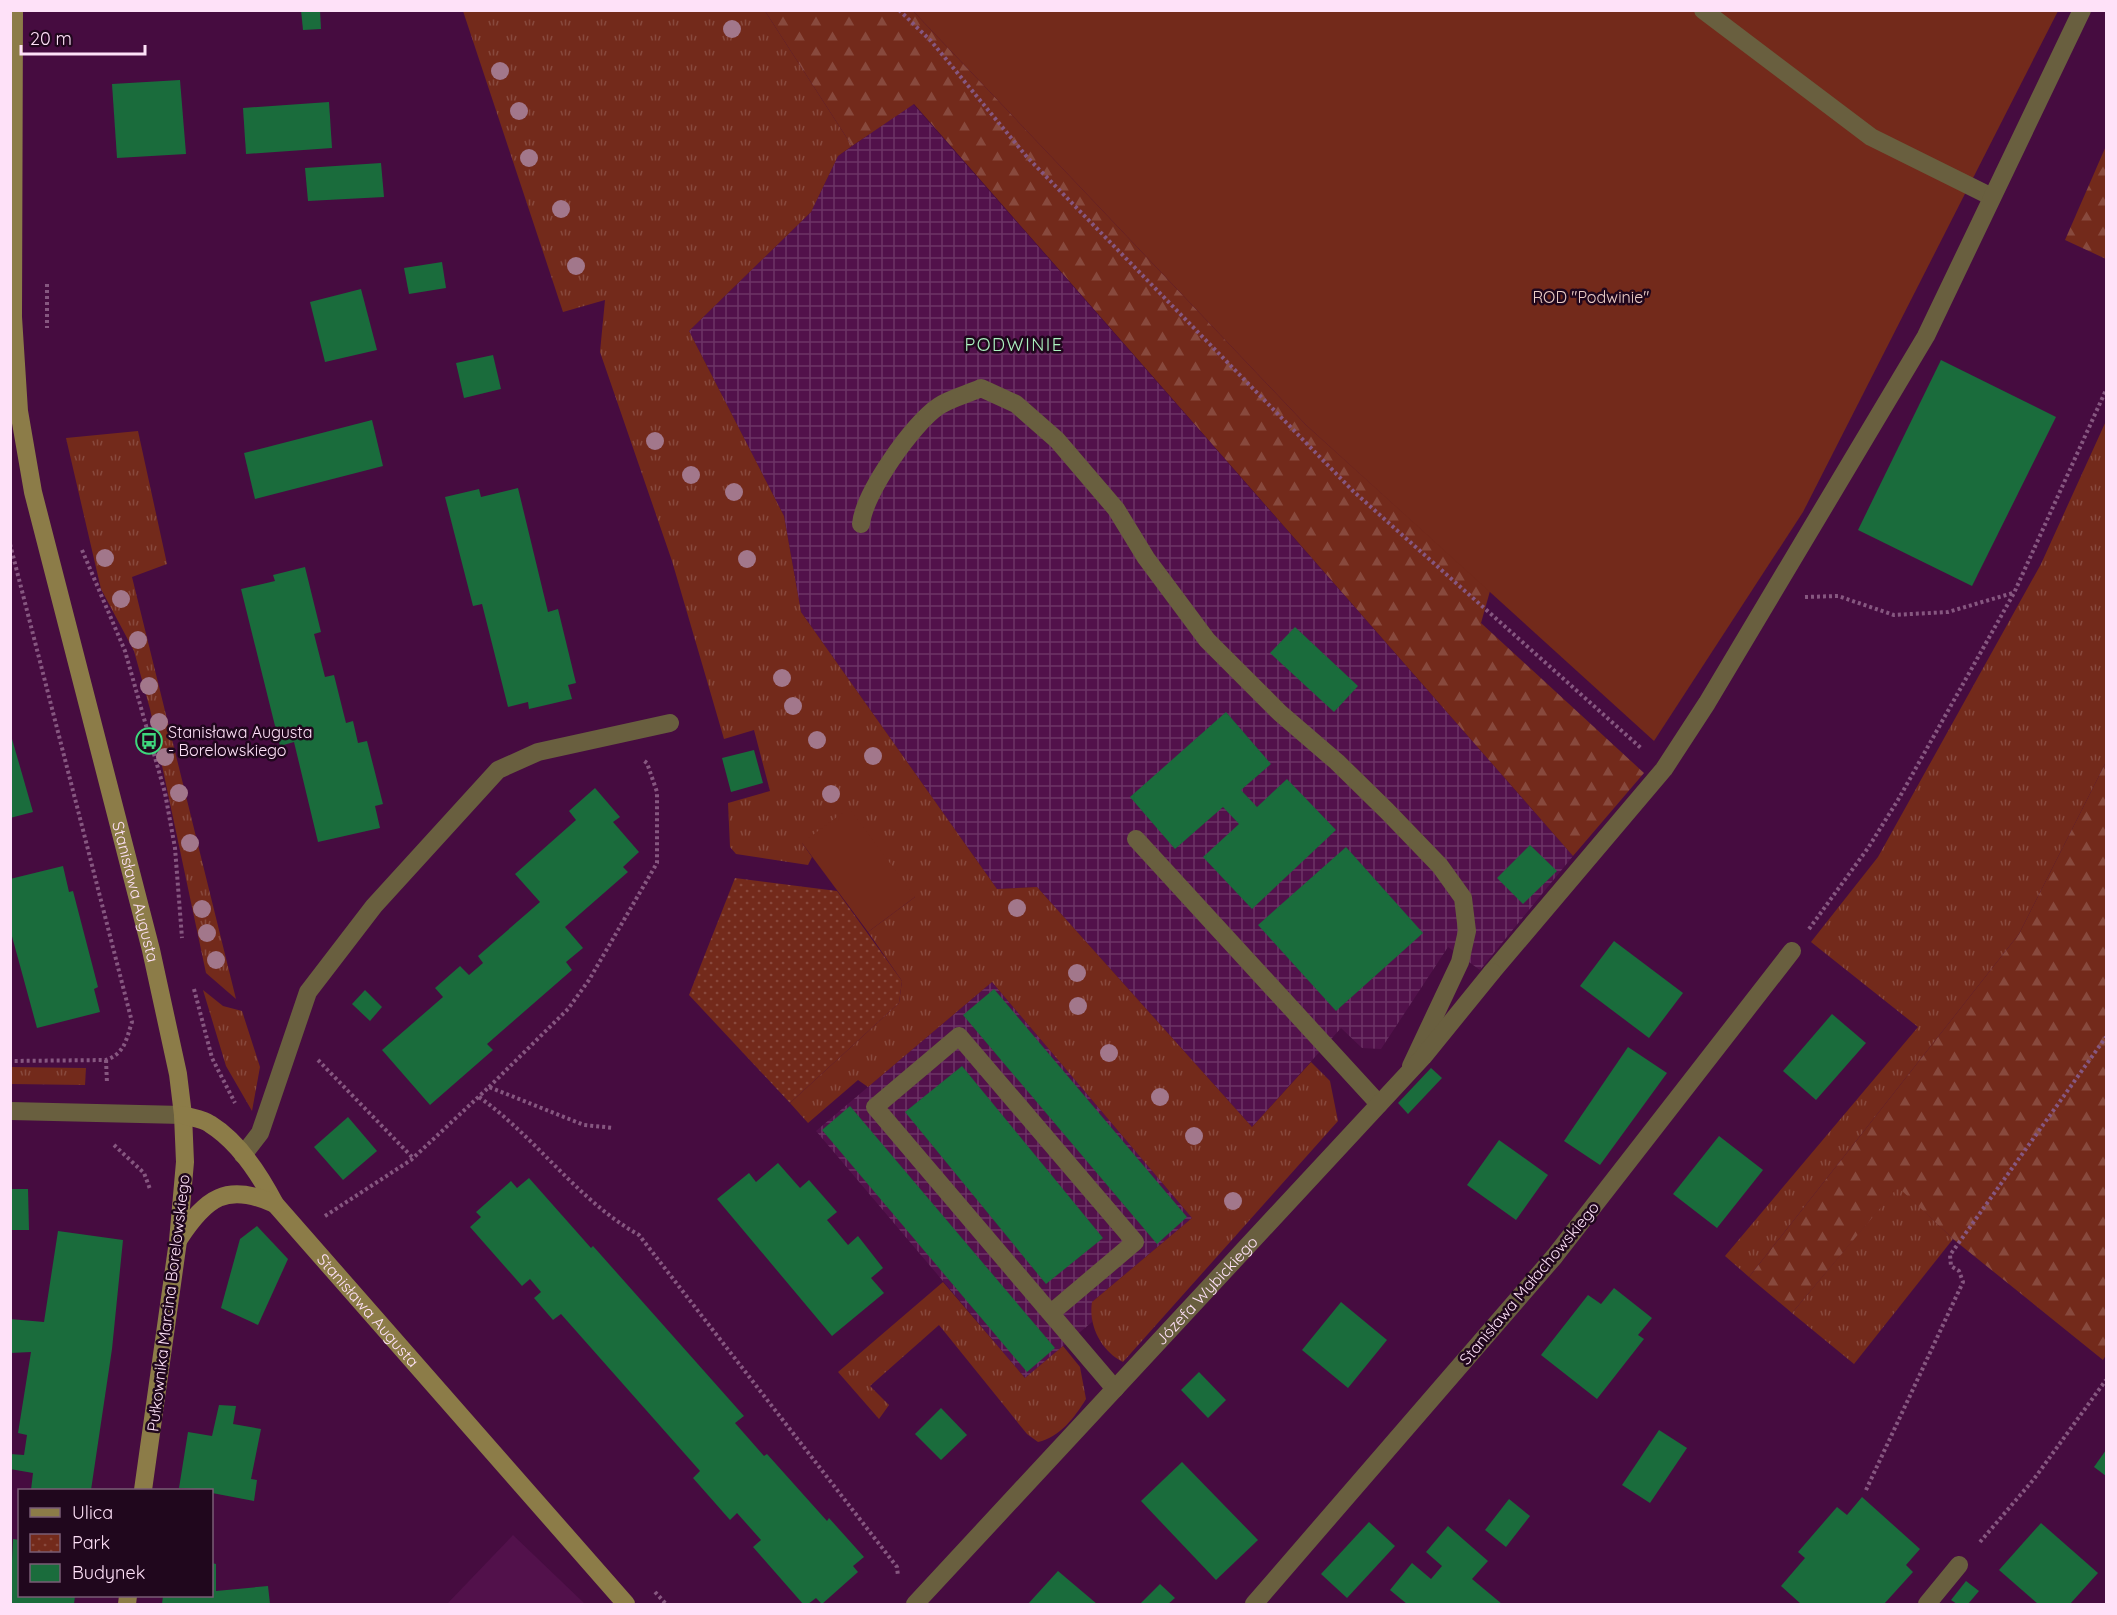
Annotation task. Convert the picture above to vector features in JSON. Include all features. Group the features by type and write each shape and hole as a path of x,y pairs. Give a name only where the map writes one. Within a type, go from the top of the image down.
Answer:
{"main road":[{"name":"Stanisława Augusta","path":"14,10 13,317 19,411 33,492 151,951 178,1074 183,1115 210,1124 243,1155 262,1178 275,1204 626,1605"},
{"name":"Pułkownika Marcina Borelowskiego","path":"143,1489 178,1241 185,1162 183,1115"},
{"path":"178,1241 194,1217 209,1201 233,1193 254,1194 275,1204"}],"street":[{"path":"1703,10 1870,137 1992,197"},
{"name":"Józefa Wybickiego","path":"915,1605 1409,1071 1664,769 1926,336 2082,10"},
{"path":"861,524 876,487 912,430 939,406 981,388 1016,404 1056,440 1116,509 1146,558 1207,640 1280,713 1337,762 1387,811 1440,866 1463,898 1467,931 1460,962 1409,1071"},
{"path":"243,1155 260,1133 308,992 374,906 498,770 538,752 670,723"},
{"path":"1136,839 1379,1104"},
{"name":"Stanisława Małachowskiego","path":"1254,1605 1554,1257 1792,951"},
{"path":"1051,1313 1135,1242 959,1036 875,1107 1115,1389"},
{"path":"10,1111 183,1115"},
{"path":"1927,1605 1959,1565"}],"path":[{"path":"899,10 931,41 1027,157 1353,491 1664,769"},
{"path":"47,278 47,336"},
{"path":"1792,951 1868,848 2014,593 2106,390"},
{"path":"10,544 132,1022 123,1049 117,1056 106,1060 10,1061"},
{"path":"81,548 125,651 165,793 175,848 182,945"},
{"path":"1765,605 1801,597 1838,596 1894,615 1948,612 2014,593"},
{"path":"303,1234 325,1216 414,1158 489,1088 568,1009 589,980 657,863 657,792 647,763 640,758"},
{"path":"191,979 212,1058 243,1116 260,1133"},
{"path":"1866,1490 1963,1282 1959,1271 1951,1266 1950,1255 2106,1037"},
{"path":"312,1069 318,1050"},
{"path":"315,1058 414,1158"},
{"path":"489,1088 585,1125 614,1128"},
{"path":"479,1097 506,1116 598,1207 639,1235 897,1567 896,1586"},
{"path":"110,1141 144,1173 152,1196"},
{"path":"319,1208 325,1216"},
{"path":"1959,1565 2034,1479 2106,1380"}],"shaded area":[{"path":"913,104 1573,856 1480,970 1448,947 1381,1049 1362,1048 1341,1028 1252,1127 1037,887 997,889 801,612 784,516 689,331 811,212 838,156"},
{"path":"992,982 1192,1218 1092,1302 1092,1322 1025,1378 816,1131"},
{"path":"513,1535 585,1604 447,1604"}],"green space":[{"path":"463,11 765,11 852,146 838,156 811,212 689,331 784,516 801,612 997,889 1037,887 1252,1127 1311,1062 1330,1081 1338,1121 1123,1362 1109,1352 1098,1337 1092,1320 1092,1302 1192,1218 992,982 868,1087 858,1080 808,1123 790,1103 899,1003 902,981 868,932 915,897 802,843 812,857 808,865 736,854 730,847 728,803 770,791 754,730 724,739 672,561 600,352 605,300 563,312"},
{"path":"765,11 913,11 1306,425 1490,591 1481,623 1644,773 1573,856 914,104 852,146"},
{"name":"ROD \"Podwinie\"","path":"913,11 2058,11 1803,512 1654,741 1306,425"},
{"path":"2106,146 2106,259 2065,240"},
{"path":"2106,421 2106,762 2019,934 1749,1277 1725,1256 1918,1027 1811,942 1878,857 2041,564"},
{"path":"138,431 167,564 132,577 236,999 206,973 150,709 134,651 101,589 66,438"},
{"path":"2106,762 2106,1355 2103,1360 1953,1239 1898,1187 1792,1313 1749,1277 2019,934"},
{"path":"849,808 915,897 868,932 802,843"},
{"path":"735,878 837,891 902,981 899,1003 790,1103 689,995"},
{"path":"203,990 223,1006 242,1011 260,1067 252,1111 226,1066"},
{"path":"11,1067 86,1068 85,1085 11,1084"},
{"path":"1898,1186 1953,1239 1854,1364 1792,1313"},
{"path":"943,1282 1025,1378 1063,1346 1080,1367 1086,1399 1060,1431 1038,1442 1027,1434 939,1325 870,1386 889,1405 879,1419 838,1372"}],"building":[{"path":"301,10 320,10 321,29 303,30"},
{"path":"180,80 186,154 117,158 112,84"},
{"path":"329,102 332,148 246,154 243,108"},
{"path":"381,163 384,197 308,201 305,168"},
{"path":"442,262 446,288 409,294 404,268"},
{"path":"361,289 377,350 325,362 310,302"},
{"path":"493,355 501,389 464,398 456,363"},
{"path":"1941,360 2056,417 1972,586 1858,530"},
{"path":"372,420 383,466 255,499 244,453"},
{"path":"518,488 548,612 558,609 576,683 568,685 572,699 529,709 528,702 508,707 482,604 473,606 445,497 479,489 481,497"},
{"path":"305,567 321,632 314,634 325,677 334,675 346,723 353,721 358,743 367,741 383,804 375,806 380,828 318,842 294,742 280,746 241,589 275,581 273,575"},
{"path":"1295,627 1358,686 1334,712 1270,653"},
{"path":"1226,712 1271,764 1241,790 1257,807 1287,779 1336,830 1252,909 1203,857 1239,824 1223,807 1175,849 1130,797"},
{"path":"10,732 33,812 10,818"},
{"path":"754,750 763,783 731,792 722,758"},
{"path":"595,788 620,817 613,822 639,852 623,867 628,872 565,927 583,948 566,962 572,970 487,1044 493,1050 430,1105 382,1050 443,997 435,988 460,966 469,975 483,963 478,956 540,902 515,874 576,820 569,811"},
{"path":"1530,845 1557,871 1523,904 1497,878"},
{"path":"1346,847 1423,933 1336,1011 1258,925"},
{"path":"63,866 69,892 73,891 98,987 94,989 100,1012 37,1028 10,929 10,879"},
{"path":"1614,941 1683,993 1649,1038 1580,986"},
{"path":"994,989 1187,1217 1157,1244 963,1015"},
{"path":"365,990 382,1007 370,1021 352,1004"},
{"path":"1832,1014 1866,1043 1816,1100 1783,1071"},
{"path":"1628,1047 1667,1073 1600,1165 1564,1141"},
{"path":"962,1066 1103,1238 1046,1284 905,1112"},
{"path":"1431,1068 1442,1078 1408,1114 1398,1103"},
{"path":"850,1106 1055,1348 1027,1372 822,1130"},
{"path":"348,1117 377,1151 343,1180 314,1147"},
{"path":"1719,1136 1763,1170 1717,1228 1673,1194"},
{"path":"1499,1140 1548,1175 1516,1220 1467,1185"},
{"path":"778,1163 800,1188 809,1180 837,1212 827,1220 848,1245 858,1236 883,1268 871,1278 884,1293 832,1336 717,1199 749,1173 756,1182"},
{"path":"529,1178 591,1248 593,1246 744,1416 735,1423 764,1456 767,1454 827,1521 829,1518 864,1557 853,1566 858,1572 822,1604 816,1598 808,1604 803,1604 753,1547 761,1540 737,1513 730,1520 693,1478 700,1471 561,1314 553,1320 534,1298 541,1292 530,1279 522,1286 470,1227 481,1217 476,1212 511,1181 517,1188"},
{"path":"10,1189 28,1189 29,1230 10,1230"},
{"path":"257,1226 288,1259 258,1325 221,1308 240,1239"},
{"path":"58,1231 123,1240 112,1349 91,1489 31,1489 33,1473 10,1469 10,1454 24,1455 27,1435 18,1433 31,1352 10,1353 10,1319 44,1322"},
{"path":"1614,1288 1652,1318 1638,1335 1644,1339 1597,1399 1541,1355 1588,1295 1601,1304"},
{"path":"1341,1302 1387,1340 1348,1388 1302,1350"},
{"path":"1199,1372 1226,1400 1208,1418 1181,1390"},
{"path":"219,1405 236,1406 233,1424 261,1429 251,1479 257,1480 254,1501 213,1493 213,1489 179,1488 188,1432 212,1436"},
{"path":"941,1408 967,1435 941,1460 915,1434"},
{"path":"1659,1430 1687,1448 1650,1503 1622,1485"},
{"path":"2106,1450 2106,1476 2094,1467"},
{"path":"1182,1462 1258,1540 1216,1580 1141,1501"},
{"path":"1862,1497 1920,1549 1906,1565 1913,1572 1884,1604 1801,1604 1781,1586 1805,1558 1798,1552 1837,1507 1847,1515"},
{"path":"1509,1499 1530,1516 1506,1547 1485,1530"},
{"path":"1369,1522 1395,1546 1347,1598 1321,1574"},
{"path":"2041,1523 2098,1573 2070,1604 2038,1604 1999,1570"},
{"path":"1448,1526 1488,1561 1472,1579 1502,1604 1407,1604 1390,1590 1412,1563 1431,1579 1442,1566 1426,1552"},
{"path":"13,1539 18,1540 18,1597 75,1597 74,1604 10,1604"},
{"path":"213,1563 216,1564 216,1591 268,1586 270,1604 162,1604 163,1597 213,1597"},
{"path":"1058,1571 1097,1604 1028,1604"},
{"path":"1966,1581 1979,1591 1968,1604 1957,1604 1951,1600"},
{"path":"1160,1584 1175,1598 1168,1604 1140,1604"}],"place":[{"name":"Stanisława Augusta - Borelowskiego","path":"149,741"}],"district":[{"name":"PODWINIE","path":"1014,344"}]}
